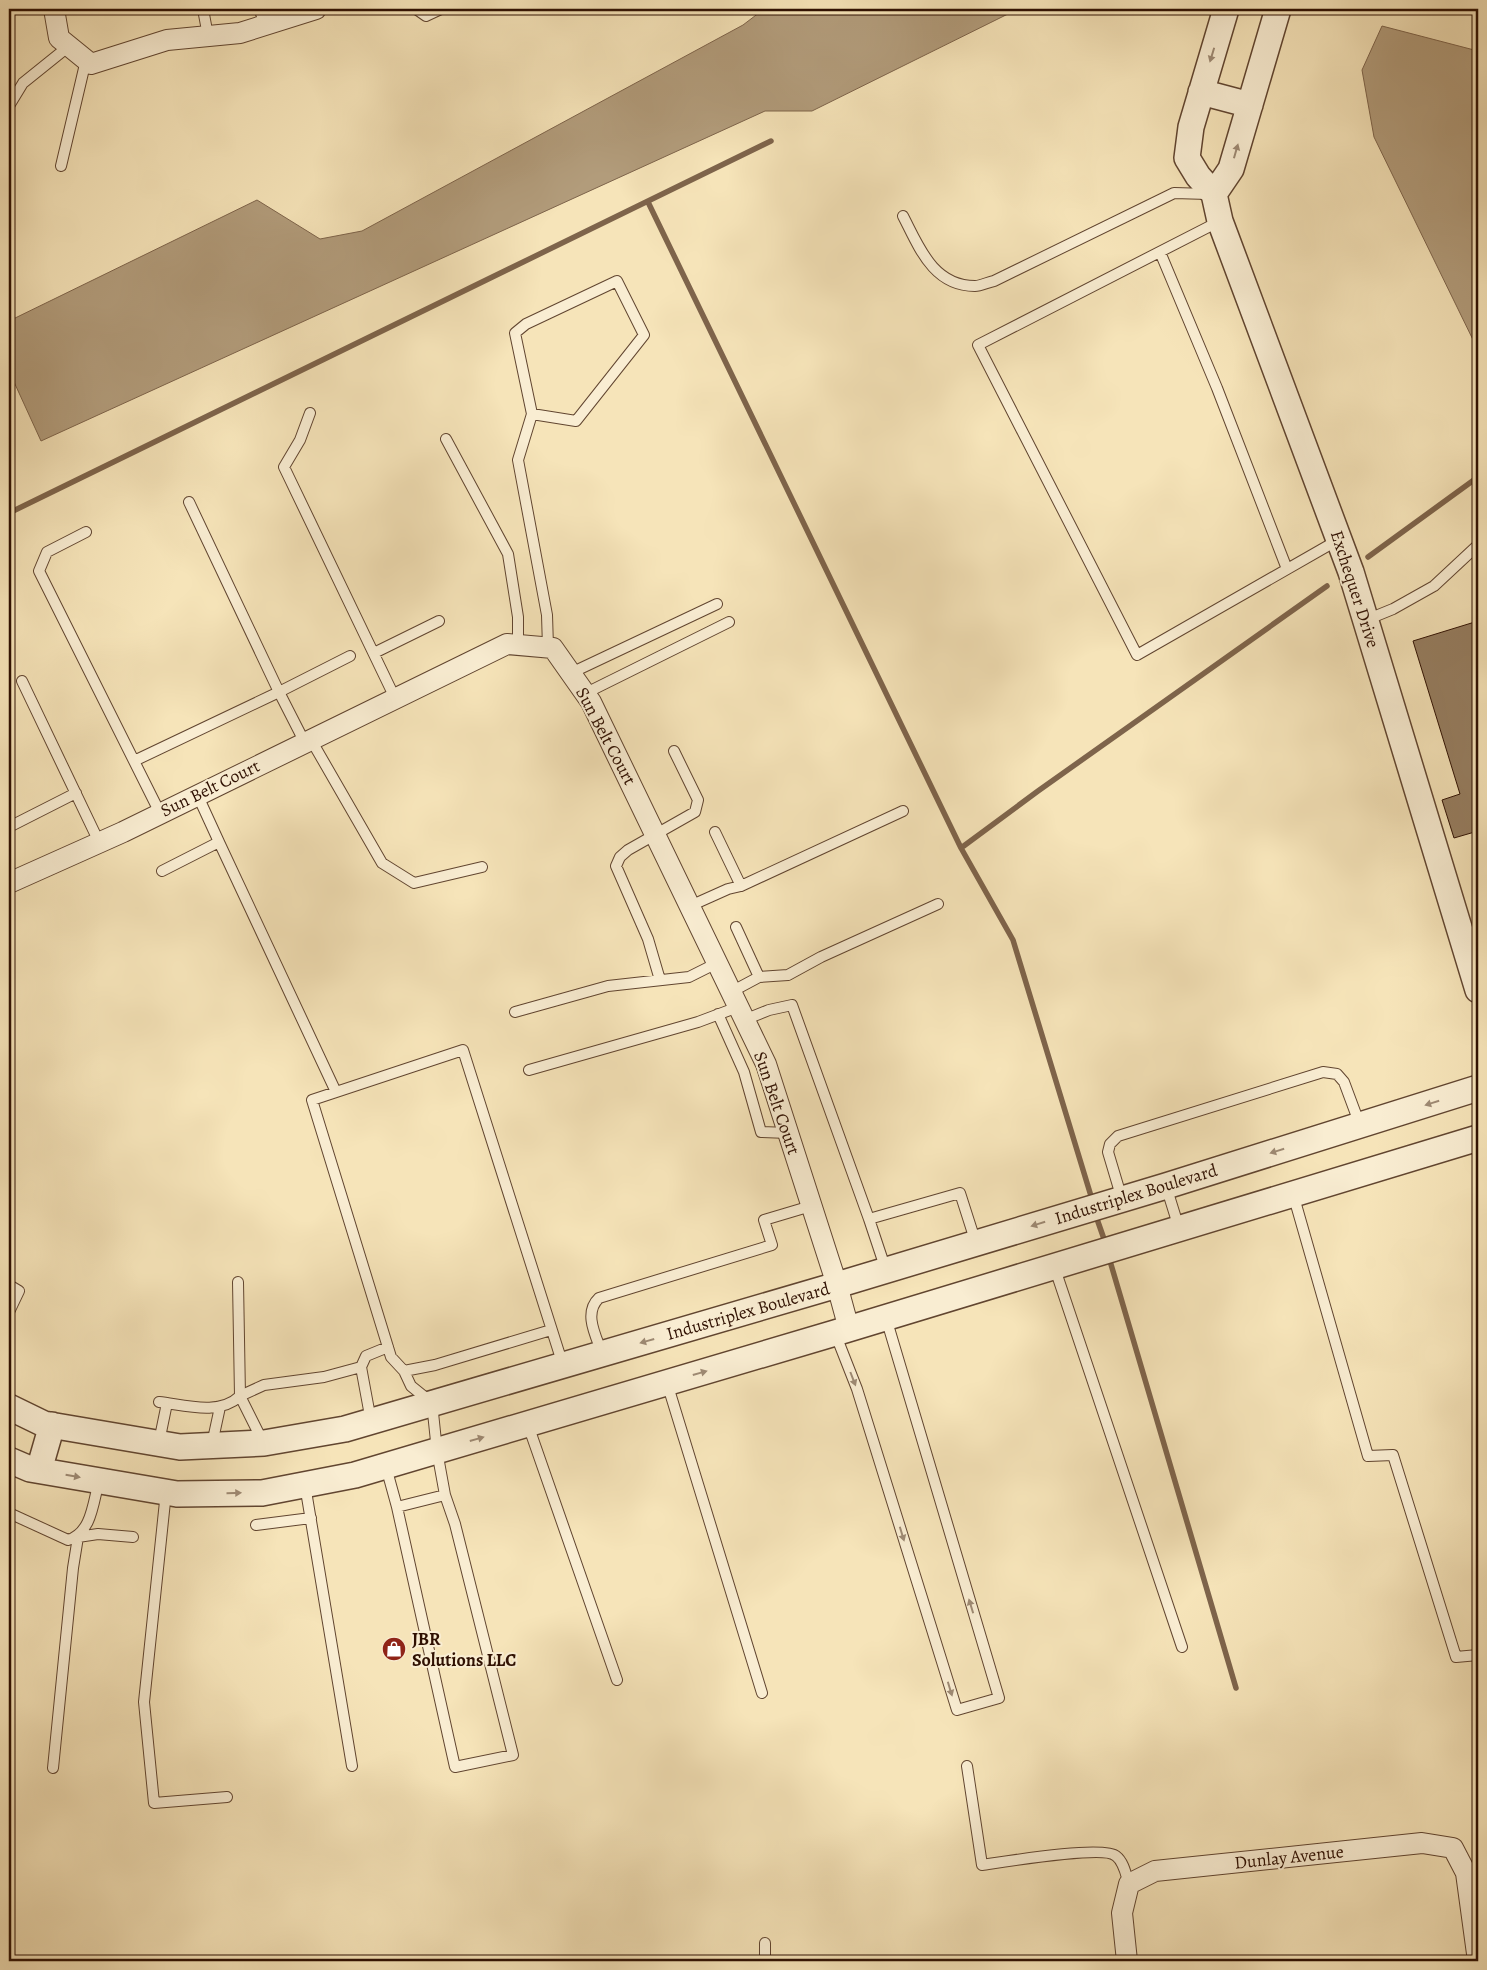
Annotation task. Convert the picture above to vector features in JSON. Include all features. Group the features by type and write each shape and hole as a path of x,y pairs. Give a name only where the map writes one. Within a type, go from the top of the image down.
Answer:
{"street":[{"path":"54,9 59,38 91,64 167,40 240,33 263,17 316,9"},
{"path":"1226,9 1191,127 1187,158 1198,176 1214,194 1231,169 1278,9"},
{"path":"1201,92 1250,105"},
{"name":"Exchequer Drive","path":"1214,194 1220,221 1352,572 1478,990"},
{"name":"Sun Belt Court","path":"9,883 160,813 507,644 554,648 592,702 766,1064 837,1285 842,1331"},
{"name":"Industriplex Boulevard","path":"9,1407 44,1424 180,1447 264,1442 345,1429 837,1285 1166,1186 1478,1088"},
{"path":"9,1460 30,1469 178,1494 262,1492 354,1475 886,1318 1478,1138"},
{"path":"39,1470 52,1425"},
{"name":"Dunlay Avenue","path":"1129,1884 1155,1871 1422,1844 1453,1848 1466,1873 1478,1961"},
{"path":"1127,1961 1122,1913 1129,1884"}],"lane":[{"path":"203,9 208,36"},
{"path":"416,9 426,16 441,9"},
{"path":"9,106 23,83 69,46"},
{"path":"61,166 86,60"},
{"path":"903,216 923,256 931,267 948,279 976,286 994,281 1174,193 1214,194"},
{"path":"1220,221 978,345 1137,655 1339,540"},
{"path":"1160,252 1217,388 1287,569"},
{"path":"532,414 576,421 644,336 617,282 526,324 515,332 532,414 518,460 547,615 548,647"},
{"path":"310,413 300,440 284,467 395,698"},
{"path":"446,439 508,554 518,617 518,645"},
{"path":"189,502 279,692 382,863 414,883 482,867"},
{"path":"86,532 47,552 39,571 160,813"},
{"path":"1366,620 1393,609 1434,586 1478,545"},
{"path":"571,673 716,604"},
{"path":"374,653 440,621"},
{"path":"586,693 729,622"},
{"path":"134,761 350,656"},
{"path":"22,682 99,842"},
{"path":"660,980 648,938 616,866 620,857 628,850 695,812 698,800 674,751"},
{"path":"9,827 76,793"},
{"path":"198,794 336,1092"},
{"path":"690,906 728,889 741,886 903,811"},
{"path":"715,832 741,886"},
{"path":"162,871 219,842"},
{"path":"759,977 788,975 821,957 938,904"},
{"path":"736,927 759,977"},
{"path":"515,1012 608,986 690,977 718,963"},
{"path":"738,1006 759,977"},
{"path":"529,1070 698,1022 738,1006 769,1010 792,1004 886,1270"},
{"path":"718,1014 744,1072 761,1132 788,1133"},
{"path":"386,1466 455,1767 513,1754 457,1533 445,1495 437,1451 432,1403 411,1386 404,1371 392,1357 388,1347 312,1100 463,1050 550,1330 563,1365"},
{"path":"1122,1199 1108,1152 1110,1144 1118,1136 1323,1072 1337,1074 1344,1082 1360,1125"},
{"path":"1166,1186 1179,1228"},
{"path":"869,1219 960,1193 976,1243"},
{"path":"1293,1194 1368,1456 1393,1455 1456,1657 1478,1655"},
{"path":"602,1354 591,1313 593,1306 599,1298 772,1245 764,1220 811,1206"},
{"path":"1054,1266 1182,1647"},
{"path":"238,1282 240,1396 264,1442"},
{"path":"9,1285 19,1291 9,1312"},
{"path":"842,1331 857,1389 957,1710 999,1698 886,1318"},
{"path":"404,1371 435,1365 550,1330"},
{"path":"371,1421 362,1367 366,1356 388,1347"},
{"path":"158,1444 163,1403 220,1407 232,1403 240,1396 264,1385 324,1377 362,1367"},
{"path":"667,1383 762,1693"},
{"path":"212,1445 220,1407"},
{"path":"528,1424 617,1680"},
{"path":"53,1768 73,1568 78,1537 87,1524 99,1481"},
{"path":"305,1484 352,1766"},
{"path":"166,1492 144,1702 154,1803 227,1798"},
{"path":"397,1508 445,1495"},
{"path":"9,1514 68,1540 98,1534 133,1537"},
{"path":"256,1525 310,1518"},
{"path":"967,1766 982,1865 1070,1854 1110,1852 1117,1856 1120,1861 1129,1884"},
{"path":"765,1943 765,1961"}],"shaded area":[{"path":"764,9 1018,9 812,111 765,111 41,441 9,371 9,321 257,200 320,239 362,231 743,25"},
{"path":"1382,26 1478,51 1478,350 1374,137 1362,70"}],"building":[{"path":"1478,621 1478,831 1454,838 1442,800 1460,794 1413,641"}],"waterway":[{"path":"9,513 771,141"},
{"path":"648,202 961,848 1038,791 1327,586"},
{"path":"1368,557 1478,477"},
{"path":"961,848 1013,940 1091,1196"},
{"path":"1097,1219 1104,1239"},
{"path":"1110,1261 1236,1688"}],"place":[{"name":"JBR Solutions LLC","path":"394,1649"}]}
